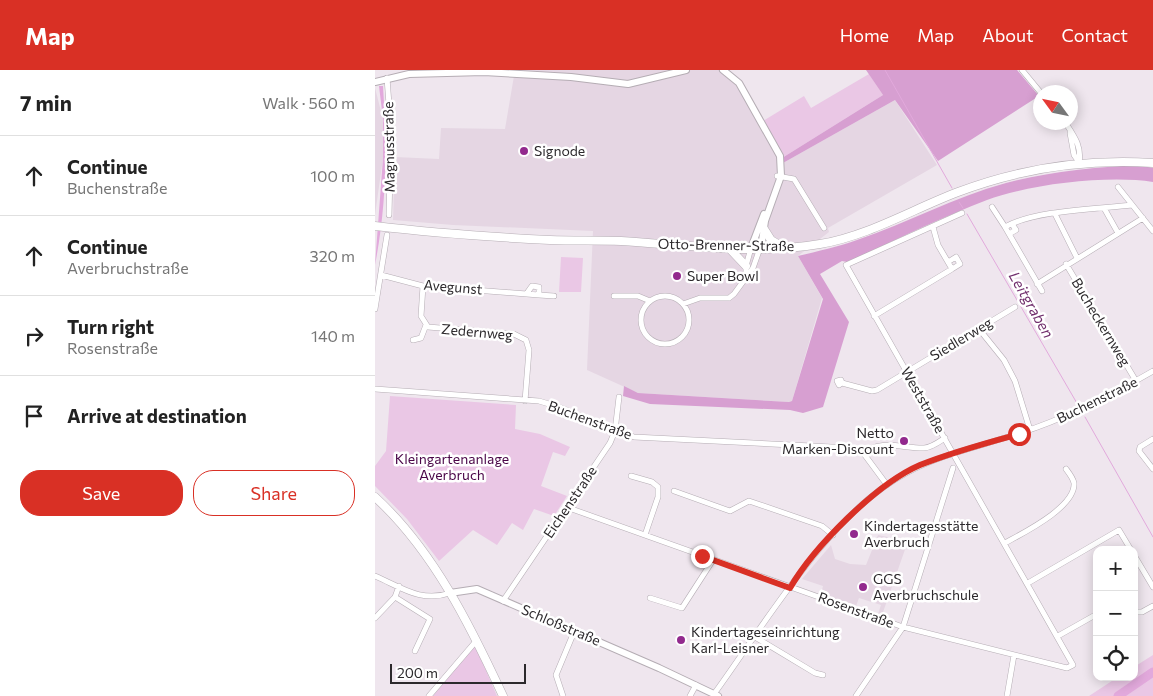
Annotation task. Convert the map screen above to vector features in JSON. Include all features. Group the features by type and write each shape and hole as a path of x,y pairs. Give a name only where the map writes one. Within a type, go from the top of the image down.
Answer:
{"main road":[{"name":"Otto-Brenner-Straße","path":"381,228 487,236 729,248 783,247 830,242 980,184 1033,169 1079,163 1153,163"},
{"path":"764,228 771,240 783,247"},
{"path":"729,248 746,271"},
{"path":"375,497 407,529 450,593 477,640 503,696"}],"street":[{"path":"375,82 409,74 483,72 571,77 629,84 686,70"},
{"path":"723,70 739,83 775,145 779,176 764,228 761,248 753,268 746,271"},
{"path":"1022,70 1034,85"},
{"name":"Magnusstraße","path":"387,78 391,138 389,215"},
{"path":"1070,130 1077,140 1081,154 1079,163"},
{"path":"779,176 794,179 824,228"},
{"path":"683,304 700,298 729,298 738,289 746,271 751,248 779,176"},
{"path":"1118,187 1153,231"},
{"path":"1005,228 1012,224 1055,214 1132,205"},
{"path":"992,207 1042,290"},
{"path":"1104,208 1118,233"},
{"path":"952,269 938,245 933,227 962,214"},
{"path":"1055,214 1077,258"},
{"name":"Bucheckernweg","path":"1037,284 1143,218"},
{"path":"1009,234 1016,230 1012,224"},
{"name":"Weststraße","path":"933,227 846,265 1028,583 1073,666"},
{"path":"375,309 381,275 381,228"},
{"path":"874,316 960,264 956,257 948,262"},
{"name":"Bucheckernweg","path":"1067,264 1136,381"},
{"name":"Avegunst","path":"381,275 423,286 554,296"},
{"name":"Zedernweg","path":"423,286 421,316 426,325 432,328 514,334 522,337 529,346 525,400"},
{"name":"Avegunst","path":"527,293 532,286 536,286 539,287 539,295"},
{"path":"614,296 637,296 650,301"},
{"path":"667,296 683,304 687,311 688,326 679,339 664,344 657,342 644,332 641,324 645,307 650,301 667,296"},
{"name":"Siedlerweg","path":"842,384 871,391 979,330 1015,307"},
{"name":"Zedernweg","path":"413,340 421,338 426,325"},
{"path":"979,330 1003,360 1015,381 1030,430"},
{"name":"Buchenstraße","path":"716,695 797,576 833,535 887,485 920,465 1071,415 1153,371"},
{"name":"Buchenstraße","path":"375,389 525,400 549,404 633,437 851,448 864,454"},
{"name":"Eichenstraße","path":"503,601 610,443 615,431 619,397"},
{"path":"887,485 864,454 867,451 881,446 925,448 945,438"},
{"path":"1153,439 1140,447 1139,451 1153,468"},
{"path":"856,696 903,627 939,505 953,468"},
{"path":"1005,543 1028,531 1065,503 1073,492 1074,481 1066,469"},
{"path":"631,476 652,482 658,487 658,497 645,536"},
{"path":"674,491 731,511 749,501 822,526 833,535"},
{"name":"Rosenstraße","path":"566,507 790,588 804,590 903,627 1067,668 1073,666"},
{"path":"1028,583 1119,530 1129,546"},
{"path":"650,598 682,608 713,560"},
{"path":"1138,562 1153,587"},
{"name":"Schloßstraße","path":"375,576 429,598 477,590 716,695"},
{"path":"375,618 395,597 399,586"},
{"path":"395,597 430,619 415,651"},
{"path":"1138,612 1153,606"},
{"path":"1058,636 1093,616"},
{"path":"563,696 556,675 574,632"},
{"path":"755,637 823,675"},
{"path":"429,696 477,640"},
{"path":"1007,696 1014,655"},
{"path":"690,696 696,685"}],"shaded area":[{"path":"515,70 720,70 732,77 783,163 895,100 937,165 828,228 829,232 798,256 822,298 792,401 638,393 587,370 593,231 453,225 393,220 395,157 439,159 441,128 505,129"},
{"path":"866,70 1017,70 1033,89 1033,100 938,161 895,100 783,163 782,158 883,95"},
{"path":"379,86 383,86 385,176 382,220 375,265 383,158 383,119"},
{"path":"375,88 383,119 383,158 375,215"},
{"path":"1138,165 1153,168 1153,182 1092,180 1047,185 1005,194 952,214 847,262 842,261 820,274 849,322 823,407 803,413 790,410 650,404 623,396 624,386 638,393 792,401 823,299 798,256 857,240 968,195 1006,183 1071,171"},
{"path":"878,535 908,541 882,615 878,614 881,605 859,598 856,606 821,594 823,586 802,579 831,545 835,559 850,564 866,565"}],"green space":[{"path":"869,74 883,95 782,158 763,121 804,96 811,108"},
{"path":"561,257 583,258 581,292 559,292"},
{"name":"Kleingartenanlage Averbruch","path":"390,396 516,405 515,429 540,434 570,447 565,456 553,452 541,486 567,496 554,516 534,509 523,530 512,523 497,545 473,530 439,561 407,519 375,486 375,466 386,451"},
{"path":"475,645 497,696 433,696"},
{"path":"1153,655 1153,696 1089,696 1112,681 1138,681 1138,664"}],"waterway":[{"name":"Leitgraben","path":"885,70 952,188"},
{"name":"Leitgraben","path":"959,202 963,208"},
{"name":"Leitgraben","path":"967,214 1078,405"},
{"name":"Leitgraben","path":"1085,417 1153,537"},
{"path":"1118,696 1153,672"}],"place":[{"name":"Signode","path":"524,151"},
{"name":"Super Bowl","path":"677,276"},
{"name":"Netto Marken-Discount","path":"904,441"},
{"name":"Kindertagesstätte Averbruch","path":"854,534"},
{"name":"GGS Averbruchschule","path":"863,587"},
{"name":"Kindertageseinrichtung Karl-Leisner","path":"681,640"}],"route":[{"path":"702,556 759,575 790,588 797,576 836,531 862,506 903,474 920,465 954,453 1019,434"}]}
